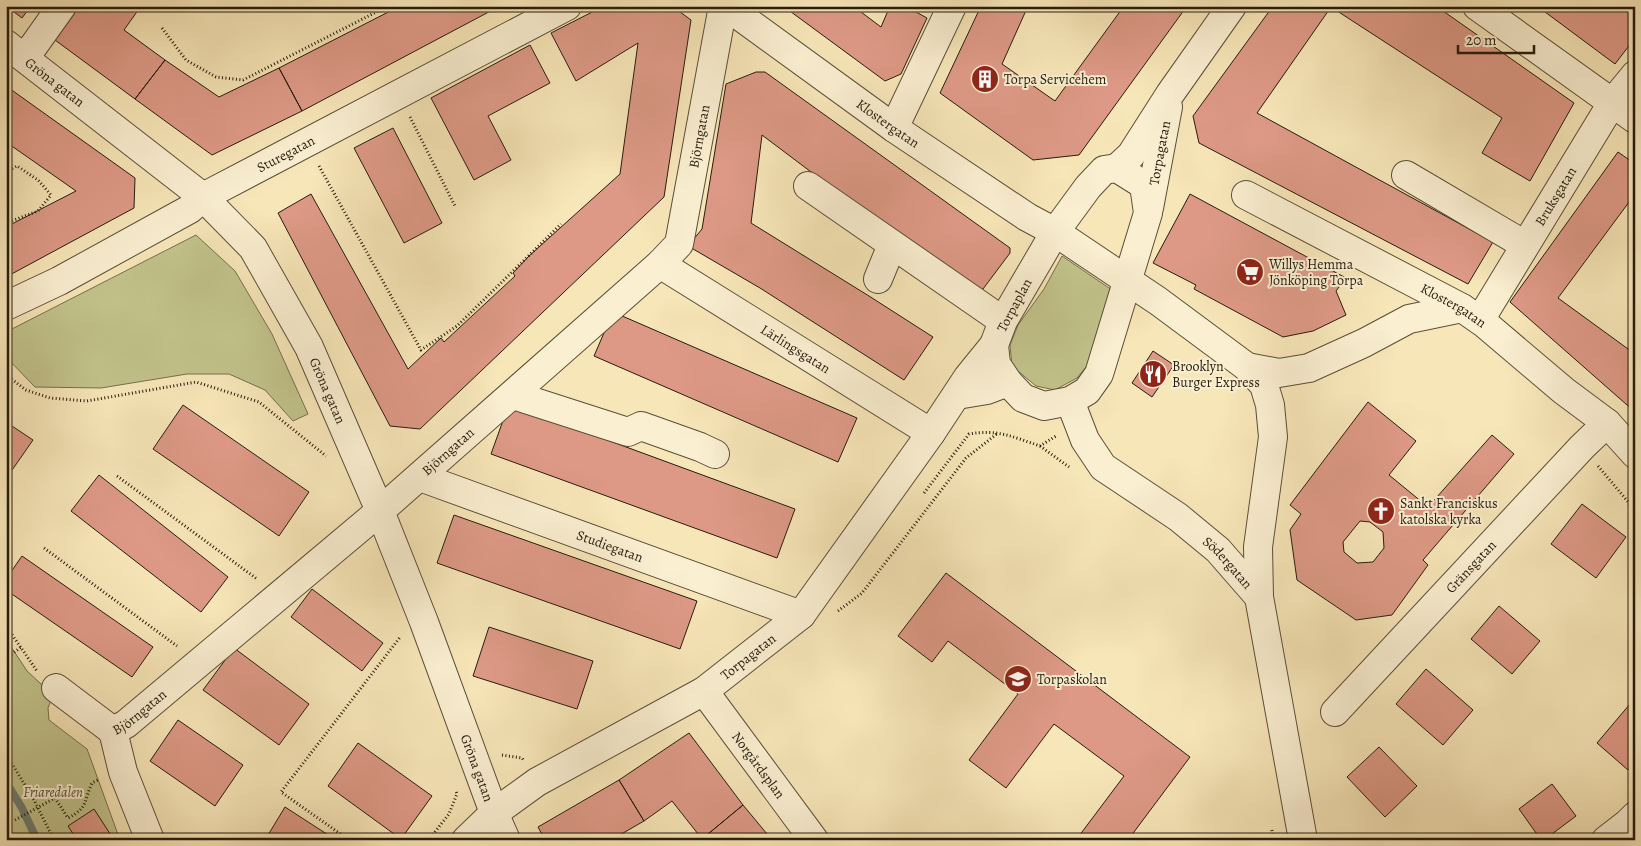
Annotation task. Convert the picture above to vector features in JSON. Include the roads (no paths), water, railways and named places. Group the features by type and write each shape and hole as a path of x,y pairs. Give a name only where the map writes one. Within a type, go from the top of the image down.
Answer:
{"street":[{"path":"16,51 62,6"},
{"name":"Sturegatan","path":"6,306 59,281 181,214 190,209 203,197 567,6"},
{"name":"Klostergatan","path":"725,6 894,128 1027,217 1055,232"},
{"name":"Björngatan","path":"150,840 123,772 113,731 126,724 420,477 660,264 679,244 725,6"},
{"path":"894,128 952,6"},
{"name":"Torpagatan","path":"1117,168 1131,155 1170,94 1232,6"},
{"path":"1477,6 1635,119"},
{"name":"Gröna gatan","path":"16,51 203,197 253,248 310,347 380,511 424,622 494,813 506,840"},
{"name":"Bruksgatan","path":"1471,314 1525,245 1612,103 1635,75"},
{"name":"Torpagatan","path":"1148,213 1170,94"},
{"name":"Torpaplan","path":"1117,168 1144,185 1148,213 1099,374 1086,391 1070,402 1044,406 1023,398 1008,382 996,364 999,333 1055,232 1088,186 1104,170 1117,168"},
{"path":"1406,175 1525,245"},
{"path":"808,186 892,245 999,333"},
{"name":"Klostergatan","path":"1246,195 1471,314 1564,391 1608,423 1635,454"},
{"path":"1055,232 1158,301 1247,367 1264,385 1270,405 1273,437 1258,547 1259,597"},
{"path":"878,279 892,245"},
{"name":"Lärlingsgatan","path":"660,264 931,433"},
{"path":"1247,367 1279,373 1309,368 1364,343 1409,319 1471,314"},
{"name":"Torpagatan","path":"466,840 494,813 537,782 704,691 801,614 931,433 999,333"},
{"path":"957,395 987,390 1008,382"},
{"path":"513,394 628,432 641,426 715,454"},
{"name":"Södergatan","path":"1070,402 1084,440 1103,467 1178,517 1218,550 1259,597 1304,840"},
{"name":"Gränsgatan","path":"1335,712 1582,446 1608,423"},
{"name":"Studiegatan","path":"420,477 801,614"},
{"path":"56,688 113,731"},
{"name":"Norgårdsplan","path":"704,691 814,840"},
{"path":"1606,840 1635,816"}],"waterway":[{"path":"6,782 22,808 37,840"}],"place":[{"name":"Torpa Servicehem","path":"985,79"},
{"name":"Willys Hemma Jönköping Torpa","path":"1250,272"},
{"name":"Brooklyn Burger Express","path":"1153,374"},
{"name":"Sankt Franciskus katolska kyrka","path":"1381,511"},
{"name":"Torpaskolan","path":"1018,679"}],"park label":[{"name":"Friaredalen","path":"53,792"}]}
